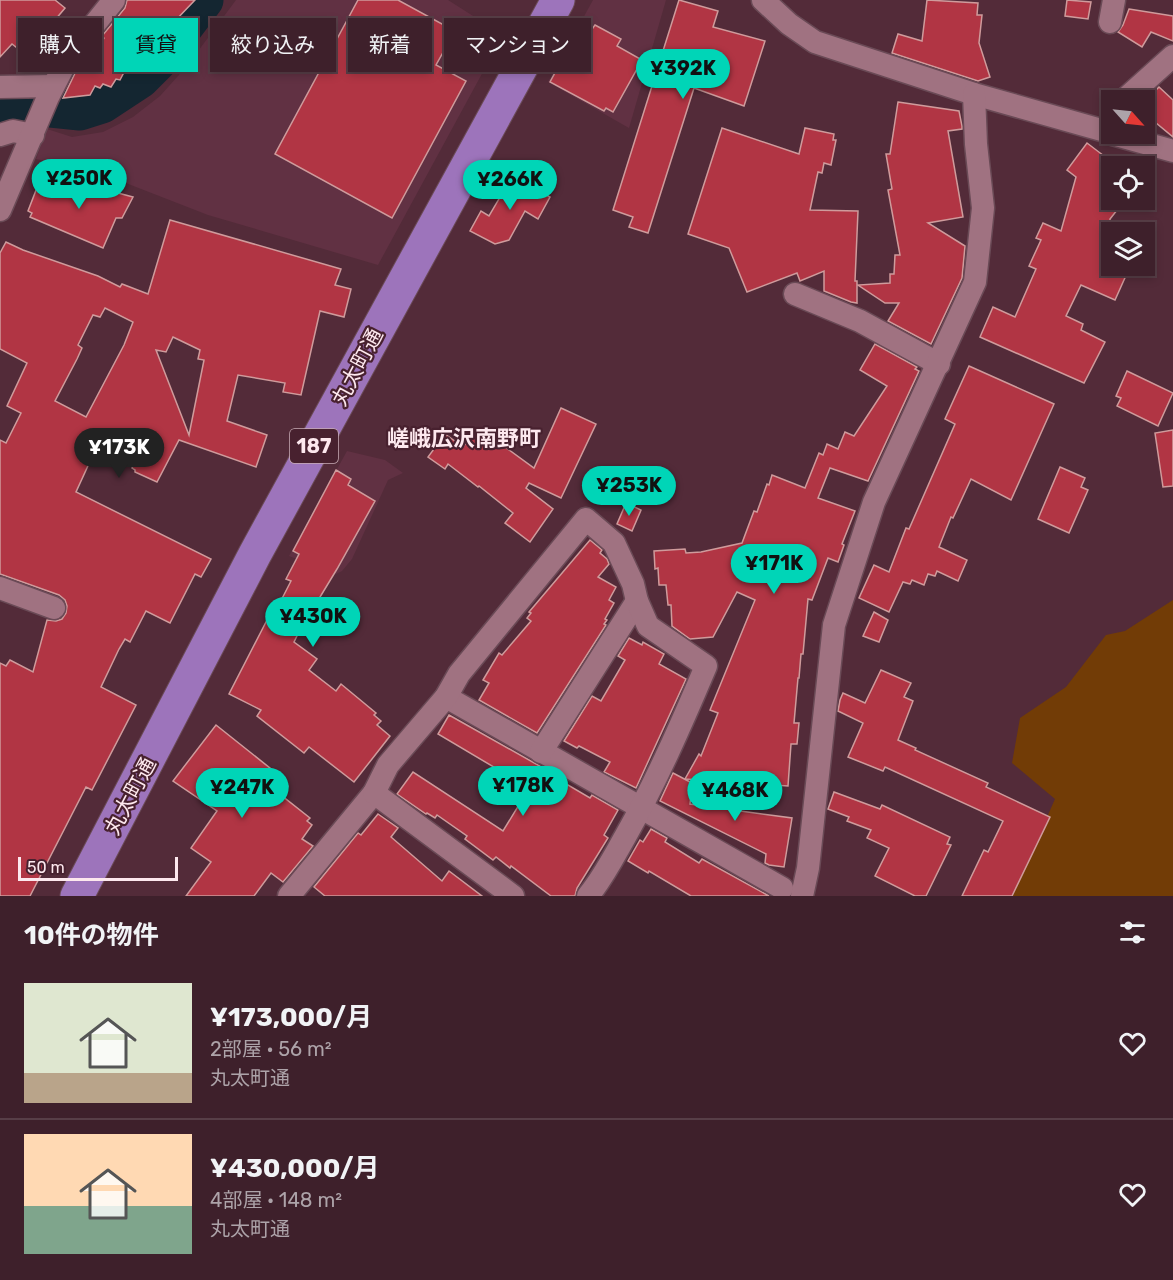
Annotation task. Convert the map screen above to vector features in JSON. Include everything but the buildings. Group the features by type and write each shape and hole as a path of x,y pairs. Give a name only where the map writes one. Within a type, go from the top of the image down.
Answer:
{"main road":[{"name":"丸太町通","path":"77,896 255,554 558,0"}],"street":[{"path":"0,210 51,91 69,56 114,0"},
{"path":"763,0 789,24 815,42 974,94 1101,125"},
{"path":"1110,22 1114,0"},
{"path":"1135,90 1173,56"},
{"path":"0,87 51,91"},
{"path":"446,697 792,892 808,868 834,625 874,502 975,282 984,208 976,144 974,94"},
{"path":"0,135 13,131 35,130"},
{"path":"1154,144 1173,151"},
{"path":"795,294 860,321 939,364"},
{"path":"295,894 374,794 388,765 446,697 459,674 586,519 614,543 633,584 637,601 648,626 705,666 666,759 601,880 588,896"},
{"path":"0,588 54,608"},
{"path":"541,752 637,601"},
{"path":"374,794 513,896"}],"shaded area":[{"path":"236,0 448,0 476,18 444,18 444,72 483,72 378,265 208,215 77,164 72,167 36,159 47,129 72,137 103,132 133,117 160,96 182,72 198,72 198,51 210,35 210,72 336,72 336,18 223,18"},
{"path":"593,0 666,0 629,128 548,82 553,72 591,72 591,18 583,18"},
{"path":"347,451 385,460 403,473 388,480 352,559 342,571 336,574 289,556"},
{"path":"1173,600 1173,896 1012,896 1055,799 1012,763 1020,718 1066,687 1106,635 1125,631"}],"waterway":[{"path":"0,103 80,111 102,104 140,79 158,61 204,0"}],"district":[{"name":"嵯峨広沢南野町","path":"464,438"}]}
